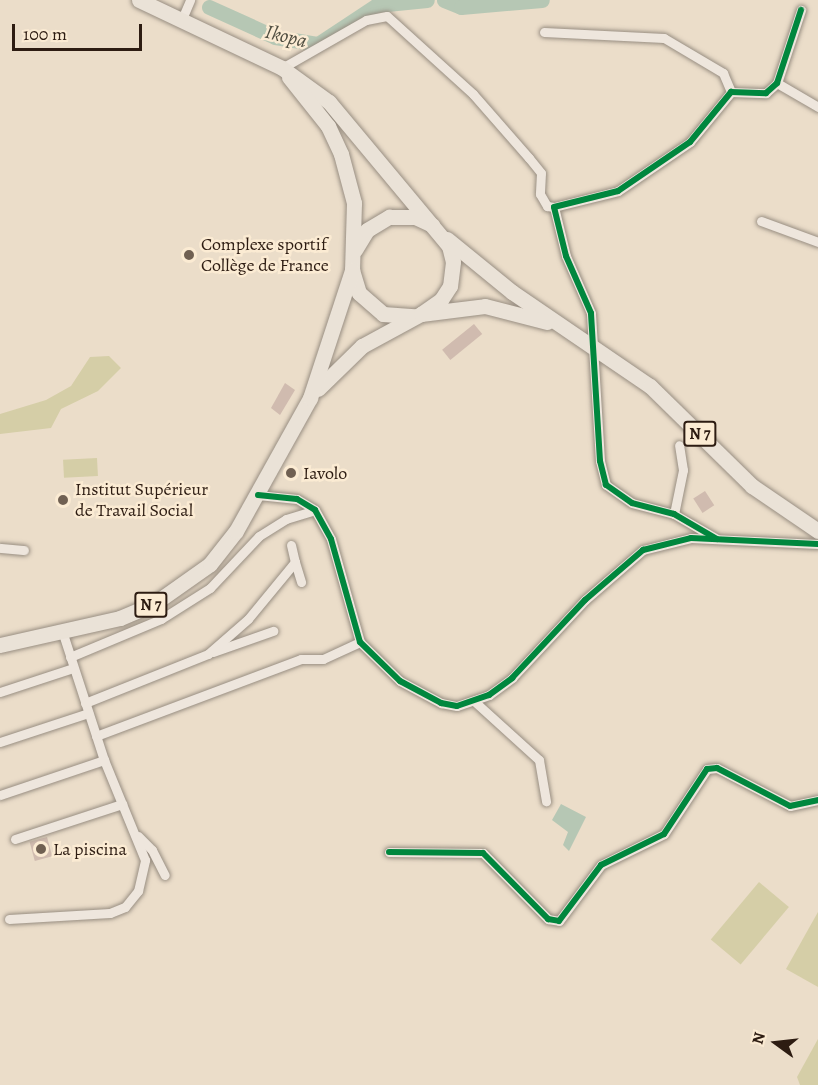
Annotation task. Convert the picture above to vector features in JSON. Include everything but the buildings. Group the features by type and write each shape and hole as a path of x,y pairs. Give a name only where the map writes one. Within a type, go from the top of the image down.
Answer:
{"main road":[{"path":"139,0 282,68 329,102 442,234 452,254 452,278 441,300 362,345 310,398"},
{"path":"282,68 328,126 341,154 354,203 352,270 310,398"},
{"path":"354,252 367,230 390,217 415,217 442,234 587,343"},
{"path":"352,270 359,293 376,310 390,316 418,315 485,306 536,318 587,343"},
{"name":"N 7","path":"587,343 650,386 752,486 818,531"},
{"name":"N 7","path":"0,645 120,618 182,587 224,549 258,495 310,398"}],"street":[{"path":"182,19 190,0"},
{"path":"731,92 754,96 777,83 801,10"},
{"path":"282,68 366,20 387,16 473,94 529,158 541,173 540,194 547,206 554,207 618,191 690,142 731,92"},
{"path":"544,32 664,38 723,73 731,92"},
{"path":"777,83 818,107"},
{"path":"554,207 566,256 591,313 587,343 600,461 606,485 632,503 674,514 717,539"},
{"path":"761,221 818,242"},
{"path":"674,514 683,470 679,445"},
{"path":"258,495 297,499 315,510 331,539 360,642 377,662 421,694 457,706 474,701 512,678 585,600 643,550 691,538 818,544"},
{"path":"70,657 161,619 210,588 259,536 286,519 315,510"},
{"path":"291,545 301,582"},
{"path":"0,548 24,550"},
{"path":"208,654 248,619 295,562"},
{"path":"9,919 110,913 125,907 138,891 145,860 104,760 62,631"},
{"path":"85,703 273,631"},
{"path":"96,736 301,659 323,659 360,642"},
{"path":"0,692 73,668"},
{"path":"474,701 540,760 546,801"},
{"path":"0,742 88,713"},
{"path":"0,795 104,760"},
{"path":"388,852 483,853 548,919 559,921 601,865 664,834 707,769 728,773 790,806 818,801"},
{"path":"15,840 122,804"},
{"path":"134,832 152,850 165,875"}],"shaded area":[{"path":"109,356 121,368 98,391 61,409 51,428 0,434 0,414 46,400 71,386 90,357"},
{"path":"97,458 98,476 64,478 63,460"},
{"path":"561,804 586,817 569,851 563,845 568,832 552,820"},
{"path":"759,882 789,907 741,965 711,939"},
{"path":"818,912 818,987 786,969"},
{"path":"818,1039 818,1085 800,1085 797,1077"}],"waterway":[{"name":"Ikopa","path":"209,7 275,37 318,44 377,5 427,0"},
{"name":"Ikopa","path":"444,0 461,7 542,0"}],"cycle path":[{"path":"717,539 674,514 632,503 606,485 600,461 591,313 566,256 554,207 618,191 690,142 731,92 766,93 777,83 801,10"},
{"path":"258,495 297,499 315,510 331,539 360,642 400,681 441,703 457,706 489,695 512,678 585,600 643,550 691,538 818,544"},
{"path":"389,852 483,853 548,919 559,921 601,865 664,834 707,769 717,768 790,806 818,800"}],"place":[{"name":"Complexe sportif Collège de France","path":"189,255"},
{"name":"Iavolo","path":"291,473"},
{"name":"Institut Supérieur de Travail Social","path":"63,500"},
{"name":"La piscina","path":"41,849"}]}
